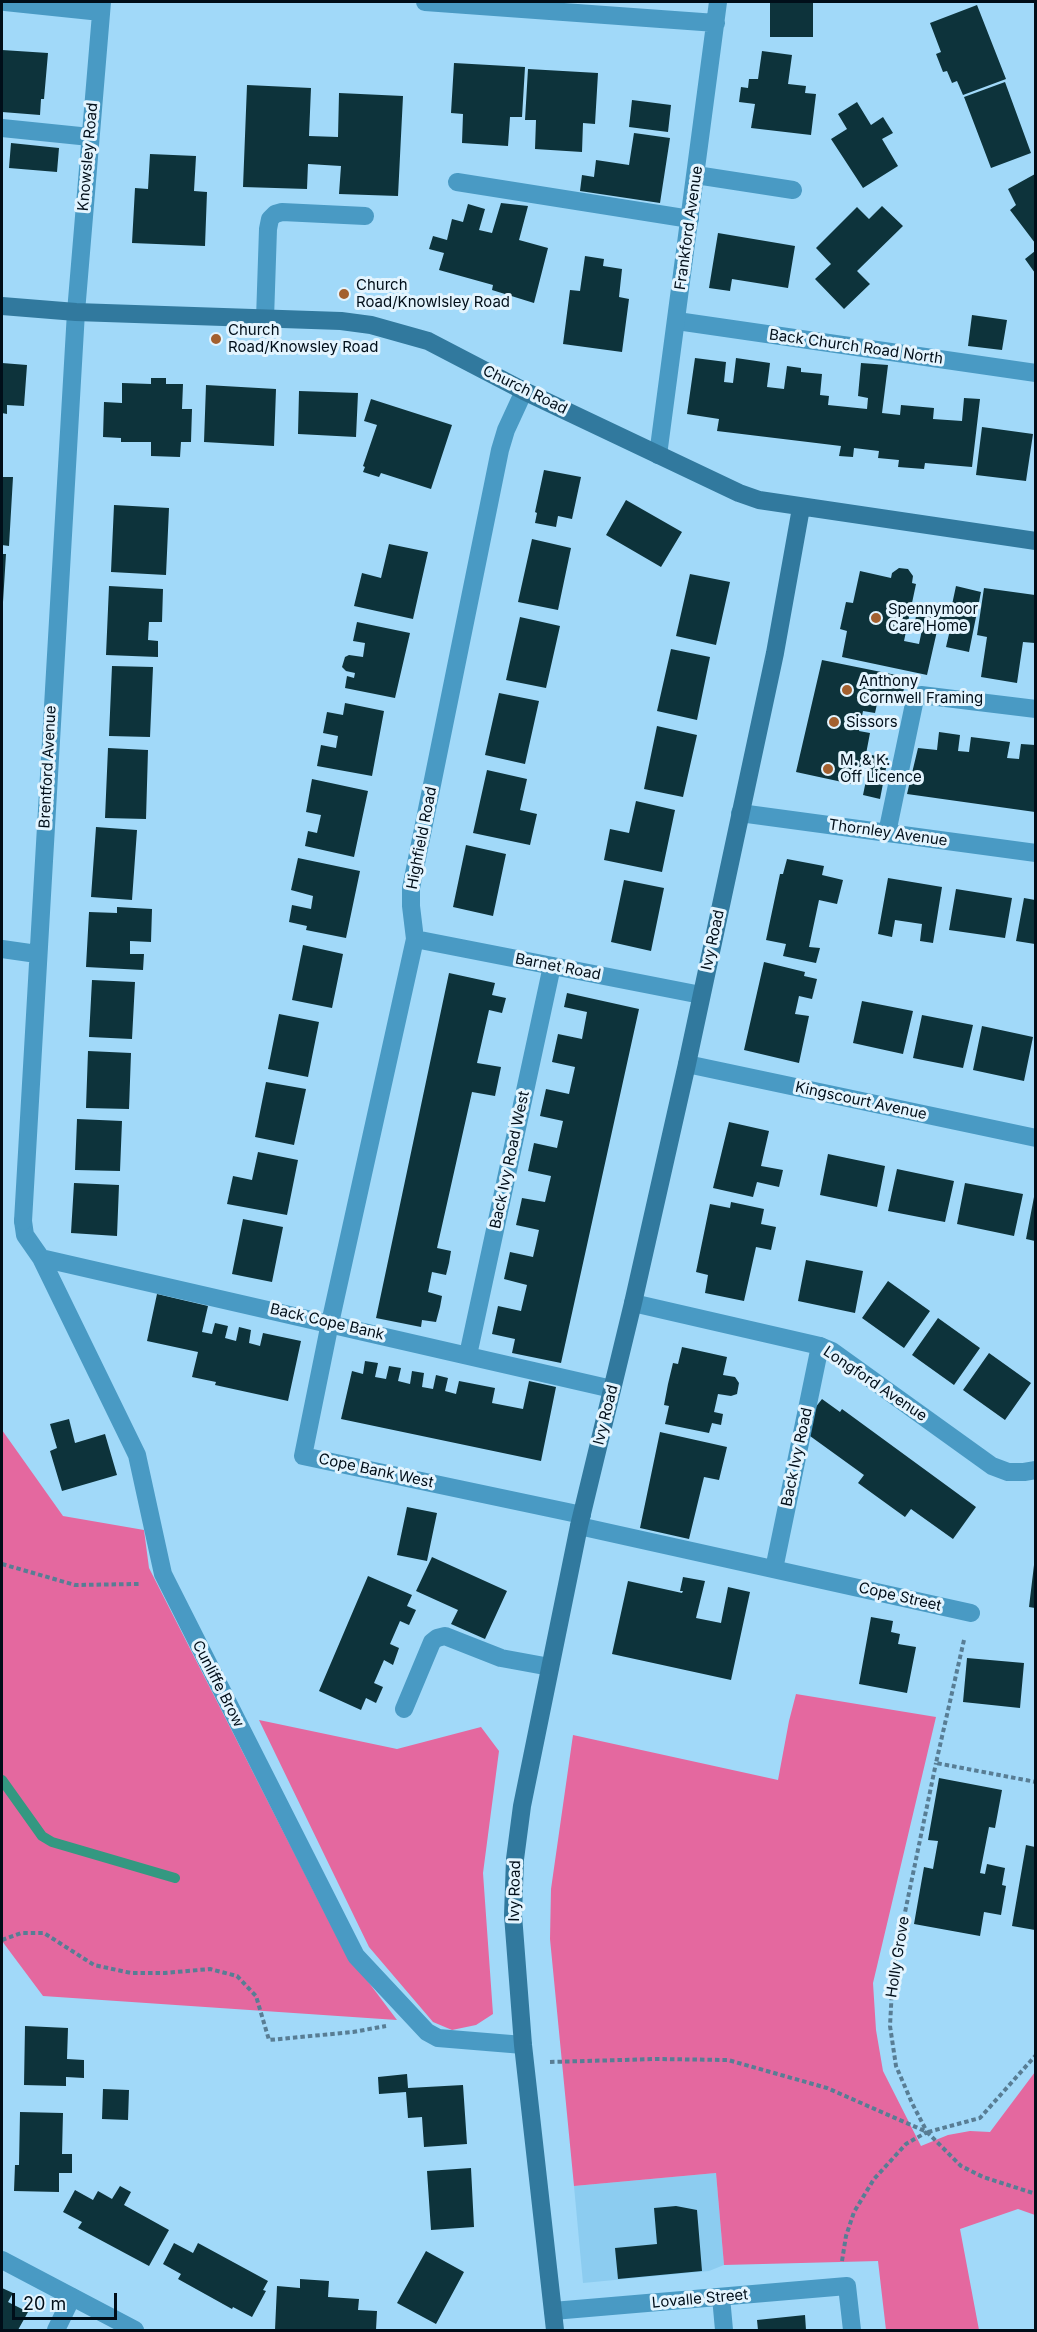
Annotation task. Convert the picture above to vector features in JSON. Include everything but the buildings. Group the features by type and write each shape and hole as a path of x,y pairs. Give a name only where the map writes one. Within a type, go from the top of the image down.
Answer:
{"street":[{"path":"5,2 101,7"},
{"path":"425,2 716,23"},
{"name":"Frankford Avenue","path":"658,455 718,2"},
{"name":"Knowsley Road","path":"76,312 101,7"},
{"path":"2,128 90,137"},
{"path":"696,176 793,190"},
{"path":"457,183 690,219"},
{"path":"265,319 270,219 282,212 365,216"},
{"name":"Church Road","path":"2,306 76,312 341,321 371,325 428,341 524,391 739,493 759,500 1035,541"},
{"name":"Brentford Avenue","path":"22,1221 76,312"},
{"name":"Back Church Road North","path":"676,321 1035,373"},
{"name":"Highfield Road","path":"330,1323 415,939 411,906 414,876 500,450 506,430 524,391"},
{"name":"Ivy Road","path":"555,2331 524,2054 513,1915 515,1859 522,1806 580,1521 633,1303 702,995 775,653 801,508"},
{"path":"887,833 915,699 921,695 1035,710"},
{"name":"Thornley Avenue","path":"740,813 1035,853"},
{"name":"Barnet Road","path":"415,939 702,995"},
{"path":"2,949 37,954"},
{"name":"Back Ivy Road West","path":"468,1355 552,966"},
{"name":"Kingscourt Avenue","path":"687,1064 1035,1138"},
{"name":"Cunliffe Brow","path":"22,1221 25,1235 41,1258 137,1455 163,1574 356,1956 426,2032 438,2038 524,2054"},
{"name":"Back Cope Bank","path":"41,1258 612,1389"},
{"name":"Longford Avenue","path":"633,1303 820,1346 831,1351 992,1466 1008,1472 1035,1470"},
{"name":"Cope Bank West","path":"330,1323 303,1456 580,1521"},
{"name":"Back Ivy Road","path":"774,1569 820,1346"},
{"name":"Cope Street","path":"580,1521 774,1569 970,1613"},
{"path":"404,1709 432,1642 437,1638 445,1636 501,1658 550,1667"},
{"path":"2,2260 135,2331"},
{"path":"847,2286 852,2331"},
{"name":"Lovalle Street","path":"553,2312 847,2286"},
{"path":"56,2331 72,2297"},
{"path":"721,2297 724,2331"}],"path":[{"path":"2,1564 75,1585 168,1584"},
{"path":"970,1613 936,1763 1035,1782"},
{"name":"Holly Grove","path":"927,2132 896,2066 890,2026 893,1970 936,1763"},
{"path":"2,1940 21,1933 44,1933 94,1965 131,1973 210,1969 237,1976 256,1996 269,2040 353,2032 416,2021"},
{"path":"524,2054 728,2060 827,2088 927,2132 961,2166 983,2177 1035,2194"},
{"path":"847,2286 842,2260 846,2236 854,2212 874,2179 906,2144 927,2132 980,2118 1027,2067 1035,2055"}],"shaded area":[{"path":"2,1430 63,1516 144,1530 149,1568 342,1947 397,2020 43,1996 2,1941"},
{"path":"796,1694 936,1717 873,1983 876,2030 883,2071 921,2146 948,2135 970,2131 990,2132 1035,2072 1035,2215 1018,2209 960,2229 979,2330 886,2330 878,2261 724,2265 716,2173 574,2186 550,1939 551,1889 573,1735 778,1780"},
{"path":"259,1720 397,1749 481,1727 499,1751 483,1873 493,2014 476,2025 452,2030 433,2022 369,1947"},
{"path":"716,2173 724,2265 709,2271 583,2283 574,2186"}],"waterway":[{"path":"2,1780 42,1836 52,1842 175,1878"}],"place":[{"name":"Church Road/Knowlsley Road","path":"344,294"},
{"name":"Church Road/Knowsley Road","path":"216,339"},
{"name":"Spennymoor Care Home","path":"876,618"},
{"name":"Anthony Cornwell Framing","path":"847,690"},
{"name":"Sissors","path":"834,722"},
{"name":"M. & K. Off Licence","path":"828,769"}]}
